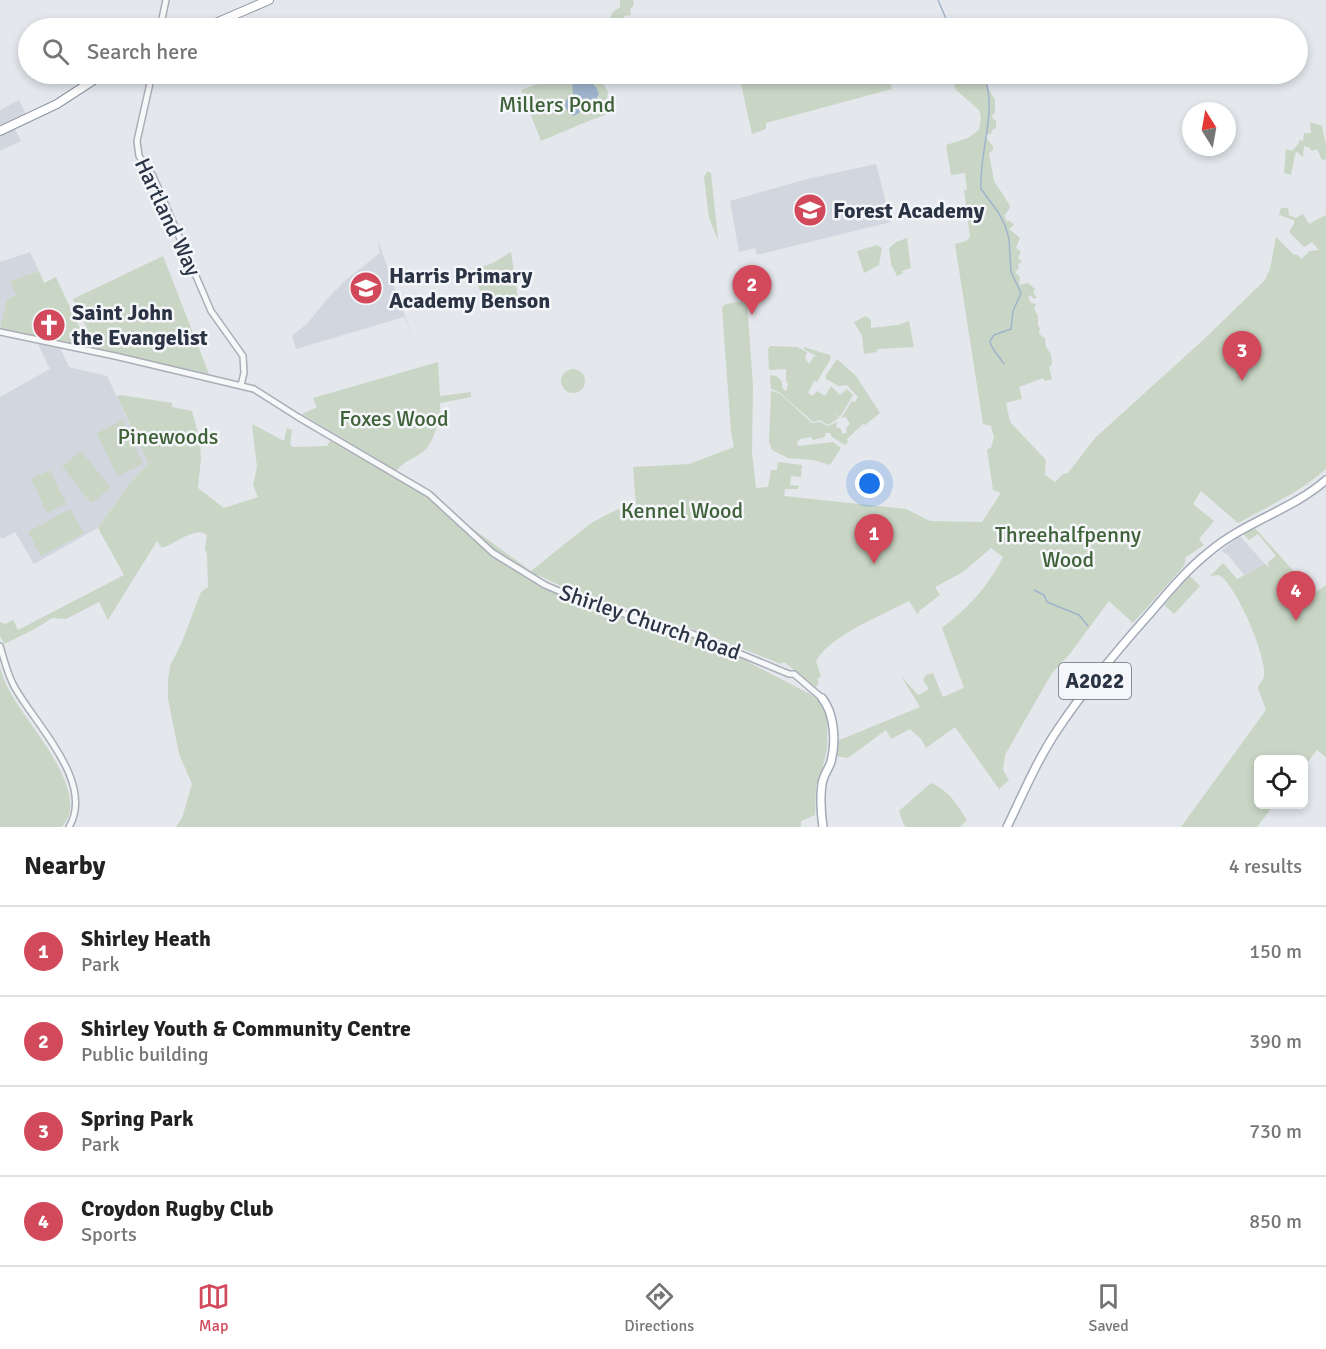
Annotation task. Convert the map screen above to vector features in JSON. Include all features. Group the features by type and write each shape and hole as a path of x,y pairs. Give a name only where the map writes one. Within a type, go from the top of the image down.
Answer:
{"highway":[{"path":"227,18 269,0"},
{"path":"0,131 60,102 88,84"}],"main road":[{"name":"A2022","path":"1007,827 1039,760 1058,728 1121,647 1174,586 1209,551 1302,497 1326,480"},
{"path":"822,698 828,706 834,736 831,762 822,784 823,827"}],"street":[{"path":"162,18 166,0"},
{"name":"Hartland Way","path":"150,84 137,141 138,154 153,176 213,314 243,356 244,373 241,385"},
{"name":"Shirley Church Road","path":"0,332 254,389 422,489 493,553 545,585 587,603 693,634 789,674 794,679 801,680 822,698"},
{"path":"0,646 15,688 54,745 71,781 76,806 74,818 69,827"}],"shaded area":[{"path":"19,100 29,120 14,127 21,141 0,151 0,110"},
{"name":"Forest Academy","path":"876,164 891,222 757,255 755,248 739,252 730,201 807,179"},
{"name":"Harris Primary Academy Benson","path":"377,238 412,336 404,317 296,349 292,335 306,325 347,279 380,253"},
{"path":"30,252 39,271 10,281 16,295 7,299 0,329 0,261"},
{"path":"38,344 60,348 69,367 107,376 148,463 127,487 98,528 34,564 15,532 2,539 0,536 0,397 50,369"},
{"path":"1240,536 1265,564 1244,575 1228,555 1221,551"}],"green space":[{"path":"620,0 633,0 631,15 624,16 624,18 610,18 613,12 620,7"},
{"name":"Millers Pond","path":"537,84 603,84 608,92 605,115 541,141 521,90"},
{"path":"741,84 890,84 892,89 766,123 766,129 752,134"},
{"path":"986,84 995,100 995,113 992,115 996,120 996,128 991,134 984,135 993,146 993,150 989,153 994,181 1010,208 1004,216 1014,225 1009,229 1020,238 1016,248 1021,252 1018,257 1022,262 1018,264 1019,268 1015,272 1020,277 1019,285 1028,283 1035,289 1033,292 1037,298 1031,295 1028,297 1031,303 1036,304 1034,309 1038,316 1039,334 1045,338 1052,364 1049,367 1052,379 1045,381 1043,378 1019,387 1022,399 1006,403 1010,422 1046,460 1045,475 1055,482 1063,474 1068,473 1095,438 1265,280 1270,269 1276,237 1294,255 1302,259 1309,251 1319,250 1312,242 1304,247 1289,232 1294,220 1279,215 1281,208 1288,208 1289,215 1296,218 1303,214 1309,224 1326,215 1326,469 1294,492 1238,523 1201,491 1193,504 1214,521 1199,539 1204,545 1186,557 1184,566 1133,623 1109,601 1069,655 1052,673 1005,755 1003,770 1009,780 999,789 955,727 926,748 921,739 910,729 891,739 886,730 848,758 834,756 837,741 920,707 901,676 918,695 929,689 923,680 926,675 933,673 943,697 964,688 942,628 977,596 991,578 1003,557 991,548 963,572 935,587 940,595 919,611 918,615 909,601 858,626 833,642 816,661 821,676 817,679 819,683 816,687 784,662 781,664 693,629 634,610 592,600 535,574 558,591 645,621 650,625 650,622 699,638 749,658 748,662 810,694 828,706 827,750 816,786 815,815 801,821 801,827 176,827 182,818 192,784 179,754 168,699 168,680 170,666 201,592 208,587 205,548 207,535 201,532 191,534 162,548 157,541 108,620 99,602 66,619 52,618 4,644 0,636 0,622 5,624 13,620 18,630 124,575 98,528 127,487 148,463 117,396 172,403 172,407 192,411 200,441 198,488 224,508 258,497 253,485 257,467 252,424 284,441 287,428 292,430 290,445 293,447 327,446 330,441 406,480 531,571 591,523 616,510 636,506 633,467 689,464 734,447 722,307 743,301 747,305 753,385 752,453 756,488 768,487 771,470 777,470 778,462 802,465 801,477 791,476 790,485 799,486 798,489 785,489 784,496 906,509 930,521 982,522 1001,493 993,490 987,449 991,448 994,437 991,426 983,424 955,244 966,241 970,237 964,190 967,190 965,173 951,175 946,145 968,138 979,130 981,117 979,110 955,89 954,85"},
{"path":"1310,122 1322,126 1326,159 1322,160 1317,149 1311,151 1310,148 1304,146 1303,157 1297,152 1295,154 1291,175 1284,173 1286,149 1292,151 1299,140 1303,141 1304,133 1311,133"},
{"path":"708,171 711,173 718,240 709,218 704,177"},
{"path":"907,238 911,268 902,271 903,273 897,276 891,264 889,248 896,242"},
{"path":"877,245 882,248 879,265 864,273 857,251"},
{"path":"511,252 518,299 512,301 510,297 485,306 473,270 493,263"},
{"path":"163,256 209,374 97,350 73,299"},
{"path":"39,271 44,283 56,277 84,337 75,340 77,346 0,329 7,299 16,295 10,281"},
{"path":"866,316 871,320 871,328 898,325 909,321 914,347 877,349 877,352 864,354 862,336 854,322"},
{"path":"770,346 797,347 807,352 805,358 809,364 814,356 818,357 804,347 830,355 831,358 808,393 813,396 817,391 825,396 831,386 840,395 847,389 853,395 840,417 835,413 839,418 828,425 820,420 813,422 779,392 771,389 770,375 781,380 783,389 786,391 788,384 786,369 769,370 768,349"},
{"path":"837,359 856,376 880,413 865,425 863,424 847,439 848,442 845,445 832,437 830,433 825,433 825,437 813,440 811,437 800,439 797,442 798,446 833,442 841,448 830,465 813,460 788,458 772,450 769,442 771,391 779,393 812,423 820,422 828,426 837,422 836,427 841,429 842,434 847,433 846,428 850,424 846,417 841,418 852,401 855,402 858,397 847,385 839,386 826,379 826,375"},
{"name":"Foxes Wood","path":"438,362 440,396 471,392 471,397 440,403 440,414 430,444 396,471 302,414 317,407 313,398"},
{"path":"573,369 582,372 585,381 582,390 573,393 564,390 561,381 564,372"},
{"path":"123,420 143,464 117,476 97,433"},
{"path":"81,451 111,488 91,503 62,466"},
{"path":"50,470 66,504 47,513 31,479"},
{"path":"70,509 84,533 41,556 28,532"},
{"path":"1254,527 1314,594 1326,585 1326,757 1317,750 1308,762 1308,755 1254,755 1254,809 1271,809 1257,827 1181,827 1266,710 1258,688 1264,677 1264,666 1249,621 1226,581 1219,575 1210,576 1223,563 1237,579 1265,564 1269,567 1268,562 1276,556 1258,534 1249,540 1243,534"},
{"path":"1189,575 1200,586 1174,614 1164,605"},
{"path":"0,667 20,709 51,753 67,786 70,801 69,815 62,827 0,827"},
{"path":"931,783 952,798 967,820 960,827 906,827 904,825 899,811"}],"water":[{"name":"Millers Pond","path":"572,84 593,84 599,94 593,104 574,116 569,114 565,106 566,100 573,95"}],"waterway":[{"path":"938,0 946,18"},
{"path":"987,84 989,117 981,189 1005,225 1009,239 1011,272 1021,293 1013,311 1011,329 994,335 990,341 993,350 1004,364"},
{"path":"1034,590 1044,595 1047,602 1079,615 1088,626"}],"place":[{"name":"Forest Academy","path":"810,210"},
{"name":"Harris Primary Academy Benson","path":"366,288"},
{"name":"Shirley Youth & Community Centre","path":"752,315"},
{"name":"Saint John the Evangelist","path":"49,325"},
{"name":"Spring Park","path":"1242,381"},
{"name":"Shirley Heath","path":"874,564"},
{"name":"Croydon Rugby Club","path":"1296,621"}],"park label":[{"name":"Pinewoods","path":"168,436"},
{"name":"Kennel Wood","path":"682,510"},
{"name":"Threehalfpenny Wood","path":"1068,546"}]}
